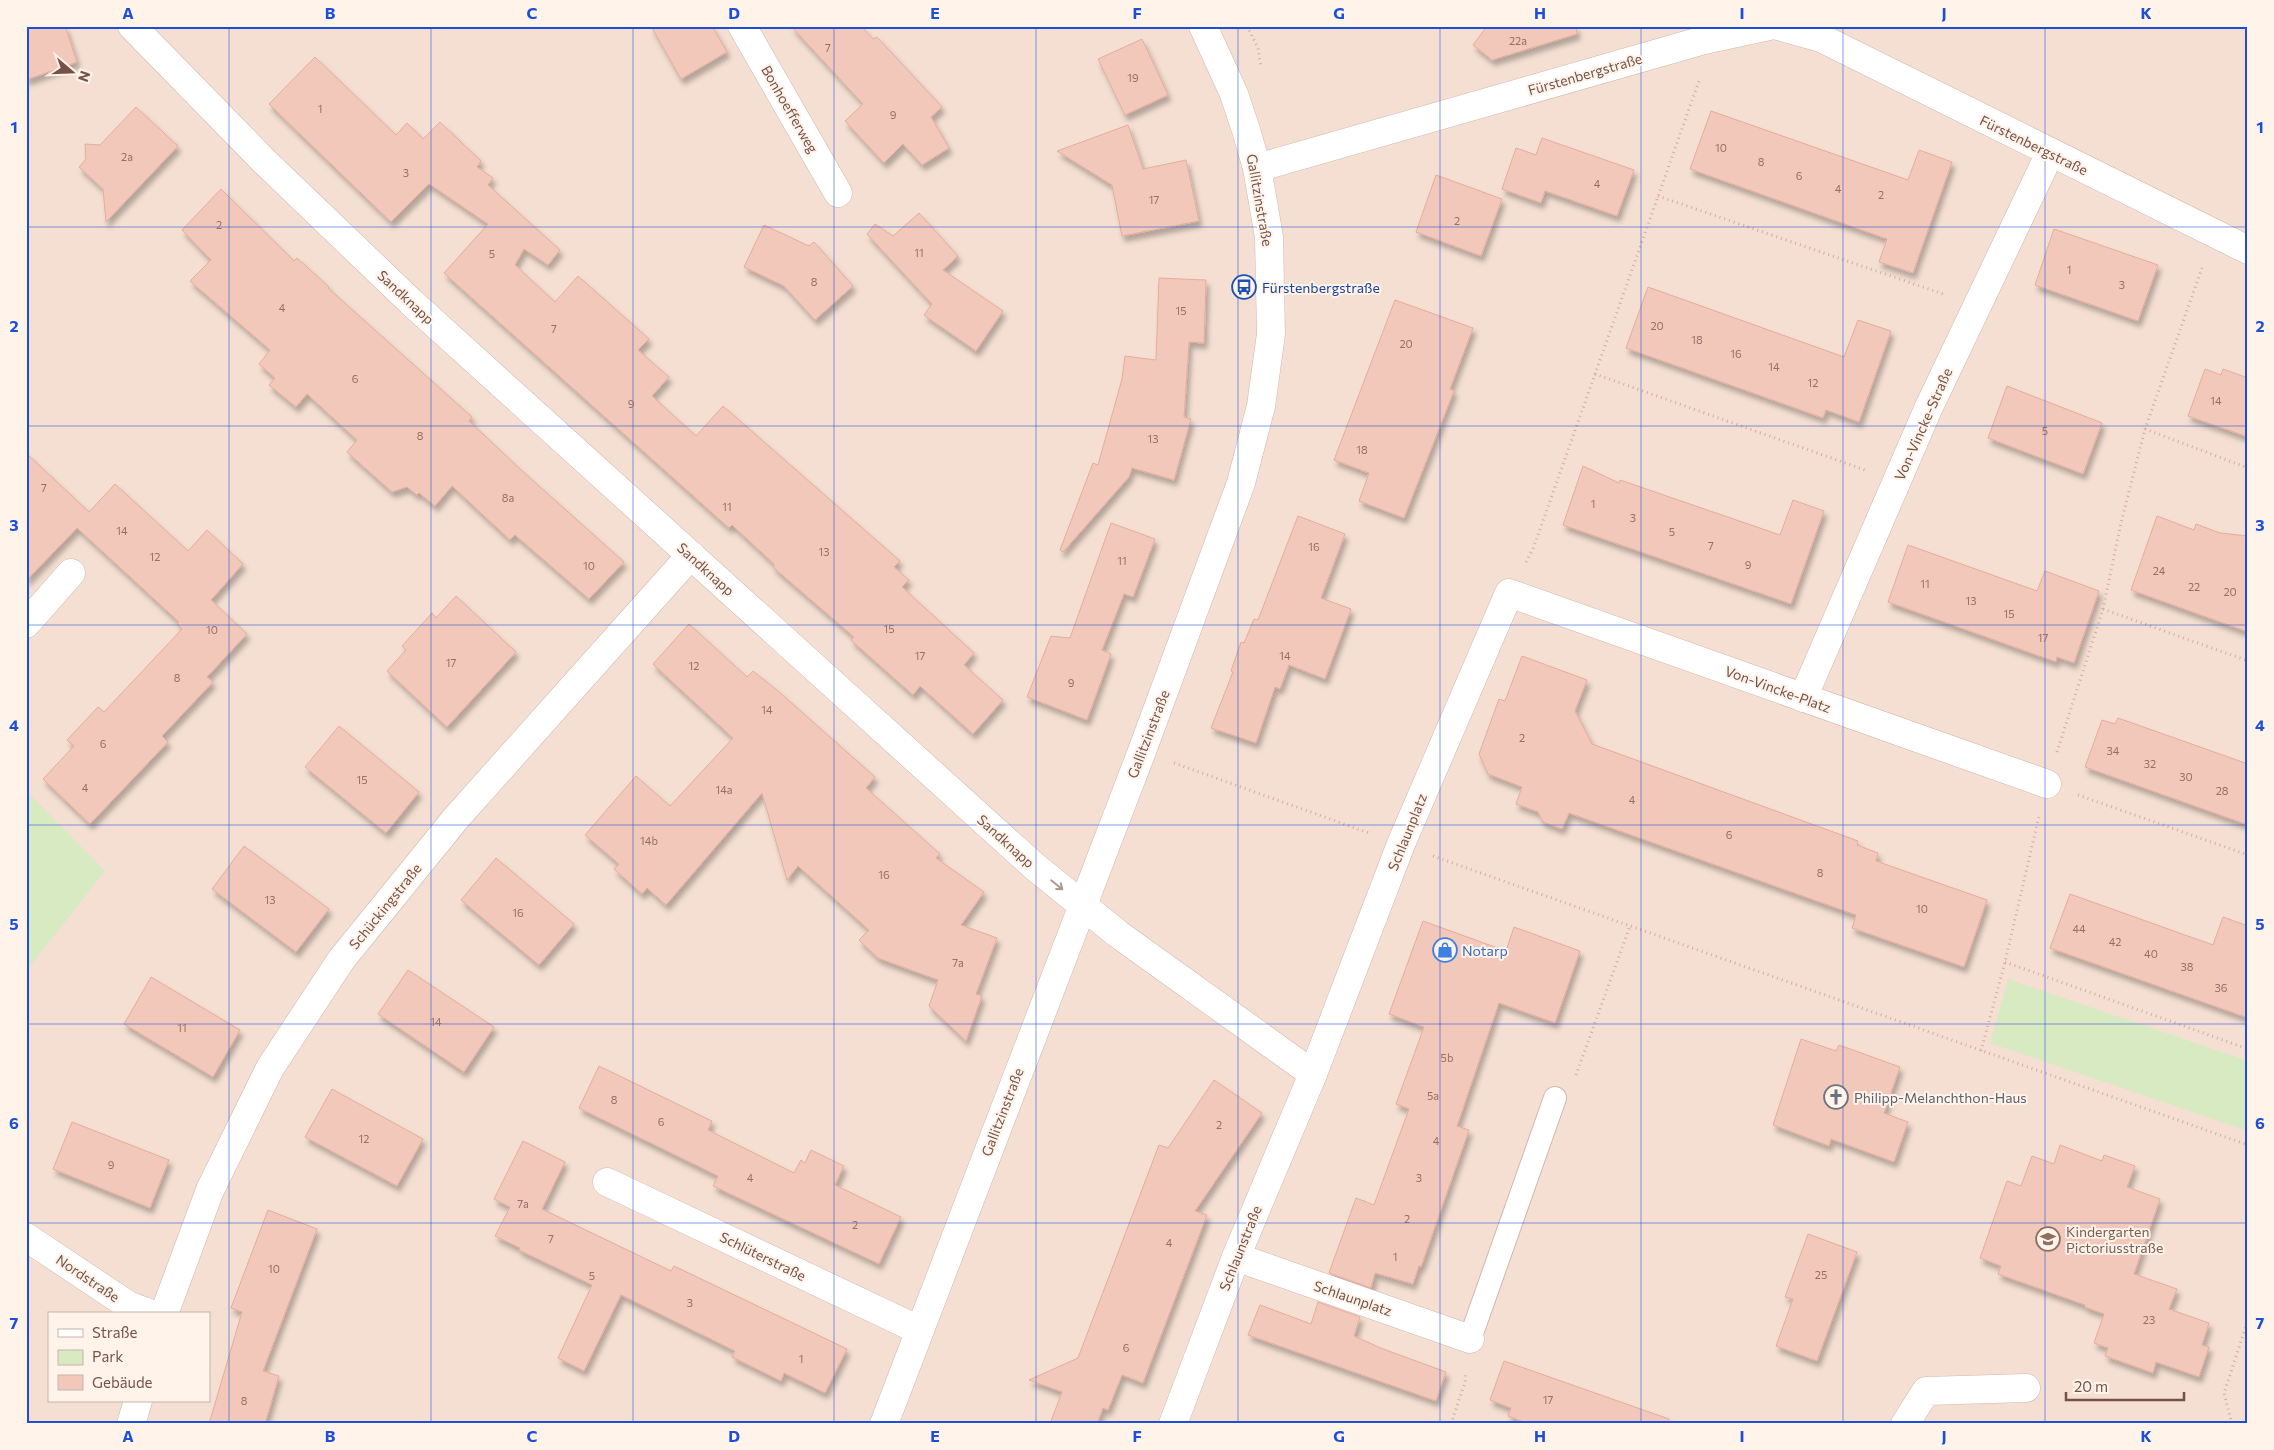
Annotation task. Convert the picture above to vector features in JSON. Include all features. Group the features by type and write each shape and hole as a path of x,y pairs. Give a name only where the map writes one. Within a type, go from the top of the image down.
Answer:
{"street":[{"name":"Sandknapp","path":"132,26 264,162 411,302 1034,866 1118,934 1312,1074"},
{"name":"Bonhoefferweg","path":"742,26 838,193"},
{"name":"Gallitzinstraße","path":"884,1424 1081,904 1142,751 1242,483 1261,406 1271,334 1272,287 1269,237 1257,168 1234,94 1203,26"},
{"name":"Fürstenbergstraße","path":"1257,168 1704,40 1769,26"},
{"name":"Fürstenbergstraße","path":"1778,26 1823,32 2050,153 2248,250"},
{"name":"Von-Vincke-Straße","path":"1803,698 1896,482 2050,153"},
{"name":"Schückingstraße","path":"165,1312 210,1190 270,1068 341,960 457,817 691,555"},
{"path":"26,624 71,573"},
{"name":"Von-Vincke-Platz","path":"1509,593 2047,784"},
{"name":"Schlaunplatz","path":"1312,1074 1402,844 1509,593"},
{"name":"Schlaunstraße","path":"1173,1424 1236,1257 1312,1074"},
{"name":"Schlüterstraße","path":"607,1182 919,1330"},
{"name":"Nordstraße","path":"26,1237 128,1305 147,1312"},
{"name":"Schlaunplatz","path":"1236,1257 1470,1339"},
{"path":"1905,1424 1926,1391 2026,1388"},
{"path":"131,1424 138,1402"}],"lane":[{"path":"1470,1339 1555,1098"}],"path":[{"path":"1509,593 1533,549 1703,70 1704,40"},
{"path":"1658,196 1977,306"},
{"path":"1981,1051 2005,962 2047,784 2103,609 2122,523 2146,429 2214,233"},
{"path":"1595,374 1896,482"},
{"path":"2146,429 2248,468"},
{"path":"2103,609 2248,661"},
{"path":"1142,751 2248,1145"},
{"path":"2047,784 2248,855"},
{"path":"1555,1098 1574,1079 1630,926"},
{"path":"2005,962 2248,1049"},
{"path":"2232,1424 2224,1393 2248,1320"},
{"path":"1451,1424 1465,1382 1470,1339"}],"shaded area":[{"path":"26,26 2248,26 2248,1424 26,1424"}],"green space":[{"path":"26,791 105,871 26,971"},
{"path":"2008,979 2248,1061 2248,1131 1990,1043"}],"building":[{"path":"26,26 65,26 77,62 26,80"},
{"path":"651,26 712,26 727,52 681,79"},
{"path":"791,26 861,26 873,39 877,37 942,107 931,117 949,148 922,165 903,144 884,163 845,121 863,104"},
{"path":"1487,26 1576,26 1577,34 1492,60 1473,45"},
{"path":"1142,39 1168,95 1125,115 1098,59"},
{"path":"315,57 396,135 407,123 423,139 440,122 481,161 477,167 493,178 488,185 560,250 548,265 524,249 515,265 555,302 578,276 649,339 638,350 669,377 652,396 696,436 723,406 900,561 894,567 909,580 902,587 974,653 964,665 1003,700 973,734 920,686 913,695 851,640 854,637 774,568 774,564 732,525 729,528 444,273 488,224 429,184 391,222 269,104"},
{"path":"136,107 178,146 106,222 103,189 79,167 86,159 85,144 100,145"},
{"path":"1711,111 1908,180 1919,150 1952,162 1913,273 1879,262 1887,239 1690,169"},
{"path":"1128,125 1143,169 1186,160 1199,221 1122,236 1112,185 1057,151"},
{"path":"1542,138 1634,170 1617,216 1545,191 1541,203 1502,189 1516,148 1536,155"},
{"path":"1436,175 1502,199 1481,256 1416,232"},
{"path":"221,189 294,261 297,258 472,417 469,421 624,562 589,599 515,535 510,540 452,486 435,506 419,493 417,495 407,487 392,492 347,452 357,440 307,394 296,407 269,385 275,378 259,364 270,350 190,281 211,260 182,230"},
{"path":"919,213 958,256 943,270 1003,311 976,351 924,315 932,304 867,234 875,224 893,236"},
{"path":"764,225 809,246 814,242 853,286 815,320 784,286 744,267"},
{"path":"2054,229 2158,265 2138,321 2035,285"},
{"path":"1159,278 1206,280 1204,343 1189,342 1184,417 1191,419 1174,480 1132,468 1129,477 1063,552 1060,550 1093,463 1098,465 1122,379 1125,356 1156,360"},
{"path":"1648,287 1844,357 1858,320 1891,331 1859,422 1826,410 1823,418 1626,348"},
{"path":"1395,300 1473,328 1450,389 1454,391 1404,518 1359,501 1369,473 1334,460"},
{"path":"2205,369 2221,375 2223,369 2248,378 2248,437 2188,416"},
{"path":"2007,386 2102,423 2083,474 1988,438"},
{"path":"26,453 89,512 115,484 188,551 207,530 243,564 211,600 247,634 207,677 213,682 162,736 168,742 90,824 43,779 74,746 67,740 98,707 104,712 182,629 177,624 179,622 77,528 26,581"},
{"path":"1583,466 1619,483 1620,480 1780,535 1793,500 1824,511 1791,604 1563,525"},
{"path":"1298,516 1345,534 1321,598 1351,609 1325,679 1289,665 1280,689 1275,687 1256,743 1211,728 1233,672 1231,671 1241,642 1244,643 1254,619 1258,620"},
{"path":"2157,516 2194,530 2196,524 2220,533 2248,536 2248,632 2131,590"},
{"path":"1111,523 1155,539 1133,597 1124,594 1102,650 1111,654 1087,720 1027,697 1051,636 1070,638"},
{"path":"1908,545 2037,591 2045,571 2099,591 2074,663 2057,657 2056,662 1888,602"},
{"path":"456,596 516,652 447,727 387,671 406,650 402,646 432,613 436,618"},
{"path":"689,624 747,677 753,671 778,691 875,777 866,788 940,854 936,858 984,892 961,925 997,938 976,994 982,996 966,1041 929,1006 938,980 878,958 859,940 869,930 798,866 787,880 762,793 666,905 647,888 642,894 614,869 619,864 585,835 636,776 670,806 733,738 653,664"},
{"path":"1522,656 1587,680 1575,711 1592,744 1858,841 1857,845 1878,853 1876,861 1987,900 1964,967 1852,928 1856,915 1569,813 1562,829 1543,822 1538,812 1516,804 1522,787 1488,774 1479,754 1499,699 1505,701"},
{"path":"2118,718 2248,764 2248,825 2085,767 2102,720 2115,724"},
{"path":"339,726 419,792 386,833 305,767"},
{"path":"244,846 329,909 296,952 212,889"},
{"path":"496,858 574,924 539,965 461,900"},
{"path":"2070,894 2213,945 2223,917 2248,926 2248,1018 2050,948"},
{"path":"1423,921 1506,951 1514,927 1580,951 1555,1023 1499,1003 1457,1126 1469,1130 1421,1267 1419,1266 1413,1284 1375,1273 1371,1288 1329,1273 1356,1198 1374,1205 1409,1109 1396,1104 1424,1027 1389,1014"},
{"path":"408,970 494,1027 464,1072 378,1014"},
{"path":"151,977 240,1030 213,1077 124,1024"},
{"name":"Philipp-Melanchthon-Haus","path":"1801,1039 1836,1051 1839,1045 1900,1067 1884,1113 1908,1122 1894,1162 1831,1139 1829,1146 1773,1125"},
{"path":"599,1066 712,1121 708,1130 794,1173 801,1160 805,1163 811,1150 844,1166 835,1185 901,1217 879,1264 713,1186 718,1176 579,1108"},
{"path":"1214,1080 1262,1113 1195,1211 1207,1215 1143,1383 1122,1375 1108,1410 1103,1408 1097,1424 1050,1424 1062,1392 1029,1380 1078,1358 1159,1145 1168,1148"},
{"path":"332,1089 423,1139 397,1186 305,1137"},
{"path":"72,1122 169,1160 150,1208 53,1169"},
{"path":"523,1141 565,1162 542,1209 671,1271 674,1266 847,1349 825,1393 784,1373 781,1381 732,1357 735,1351 621,1295 584,1371 558,1358 592,1285 519,1250 520,1248 495,1236 510,1207 494,1199"},
{"path":"2060,1145 2102,1161 2104,1155 2135,1166 2127,1187 2160,1199 2134,1274 2177,1289 2169,1309 2209,1323 2202,1345 2209,1347 2199,1377 2156,1362 2153,1373 2105,1356 2108,1348 2094,1343 2104,1314 2085,1307 2085,1305 1998,1274 2001,1266 1980,1258 2007,1181 2021,1186 2032,1156 2054,1164"},
{"path":"268,1210 317,1229 263,1371 279,1376 265,1424 209,1424 242,1312 231,1308"},
{"path":"1808,1234 1857,1252 1817,1361 1776,1346 1793,1299 1785,1297"},
{"path":"1318,1302 1360,1317 1354,1336 1383,1349 1446,1372 1436,1401 1248,1335 1260,1305 1311,1324"},
{"path":"1504,1361 1669,1419 1668,1424 1529,1424 1508,1416 1511,1408 1490,1400"}],"place":[{"name":"Fürstenbergstraße","path":"1244,287"},
{"name":"Notarp","path":"1445,950"},
{"name":"Philipp-Melanchthon-Haus","path":"1836,1097"},
{"name":"Kindergarten Pictoriusstraße","path":"2048,1239"}]}
